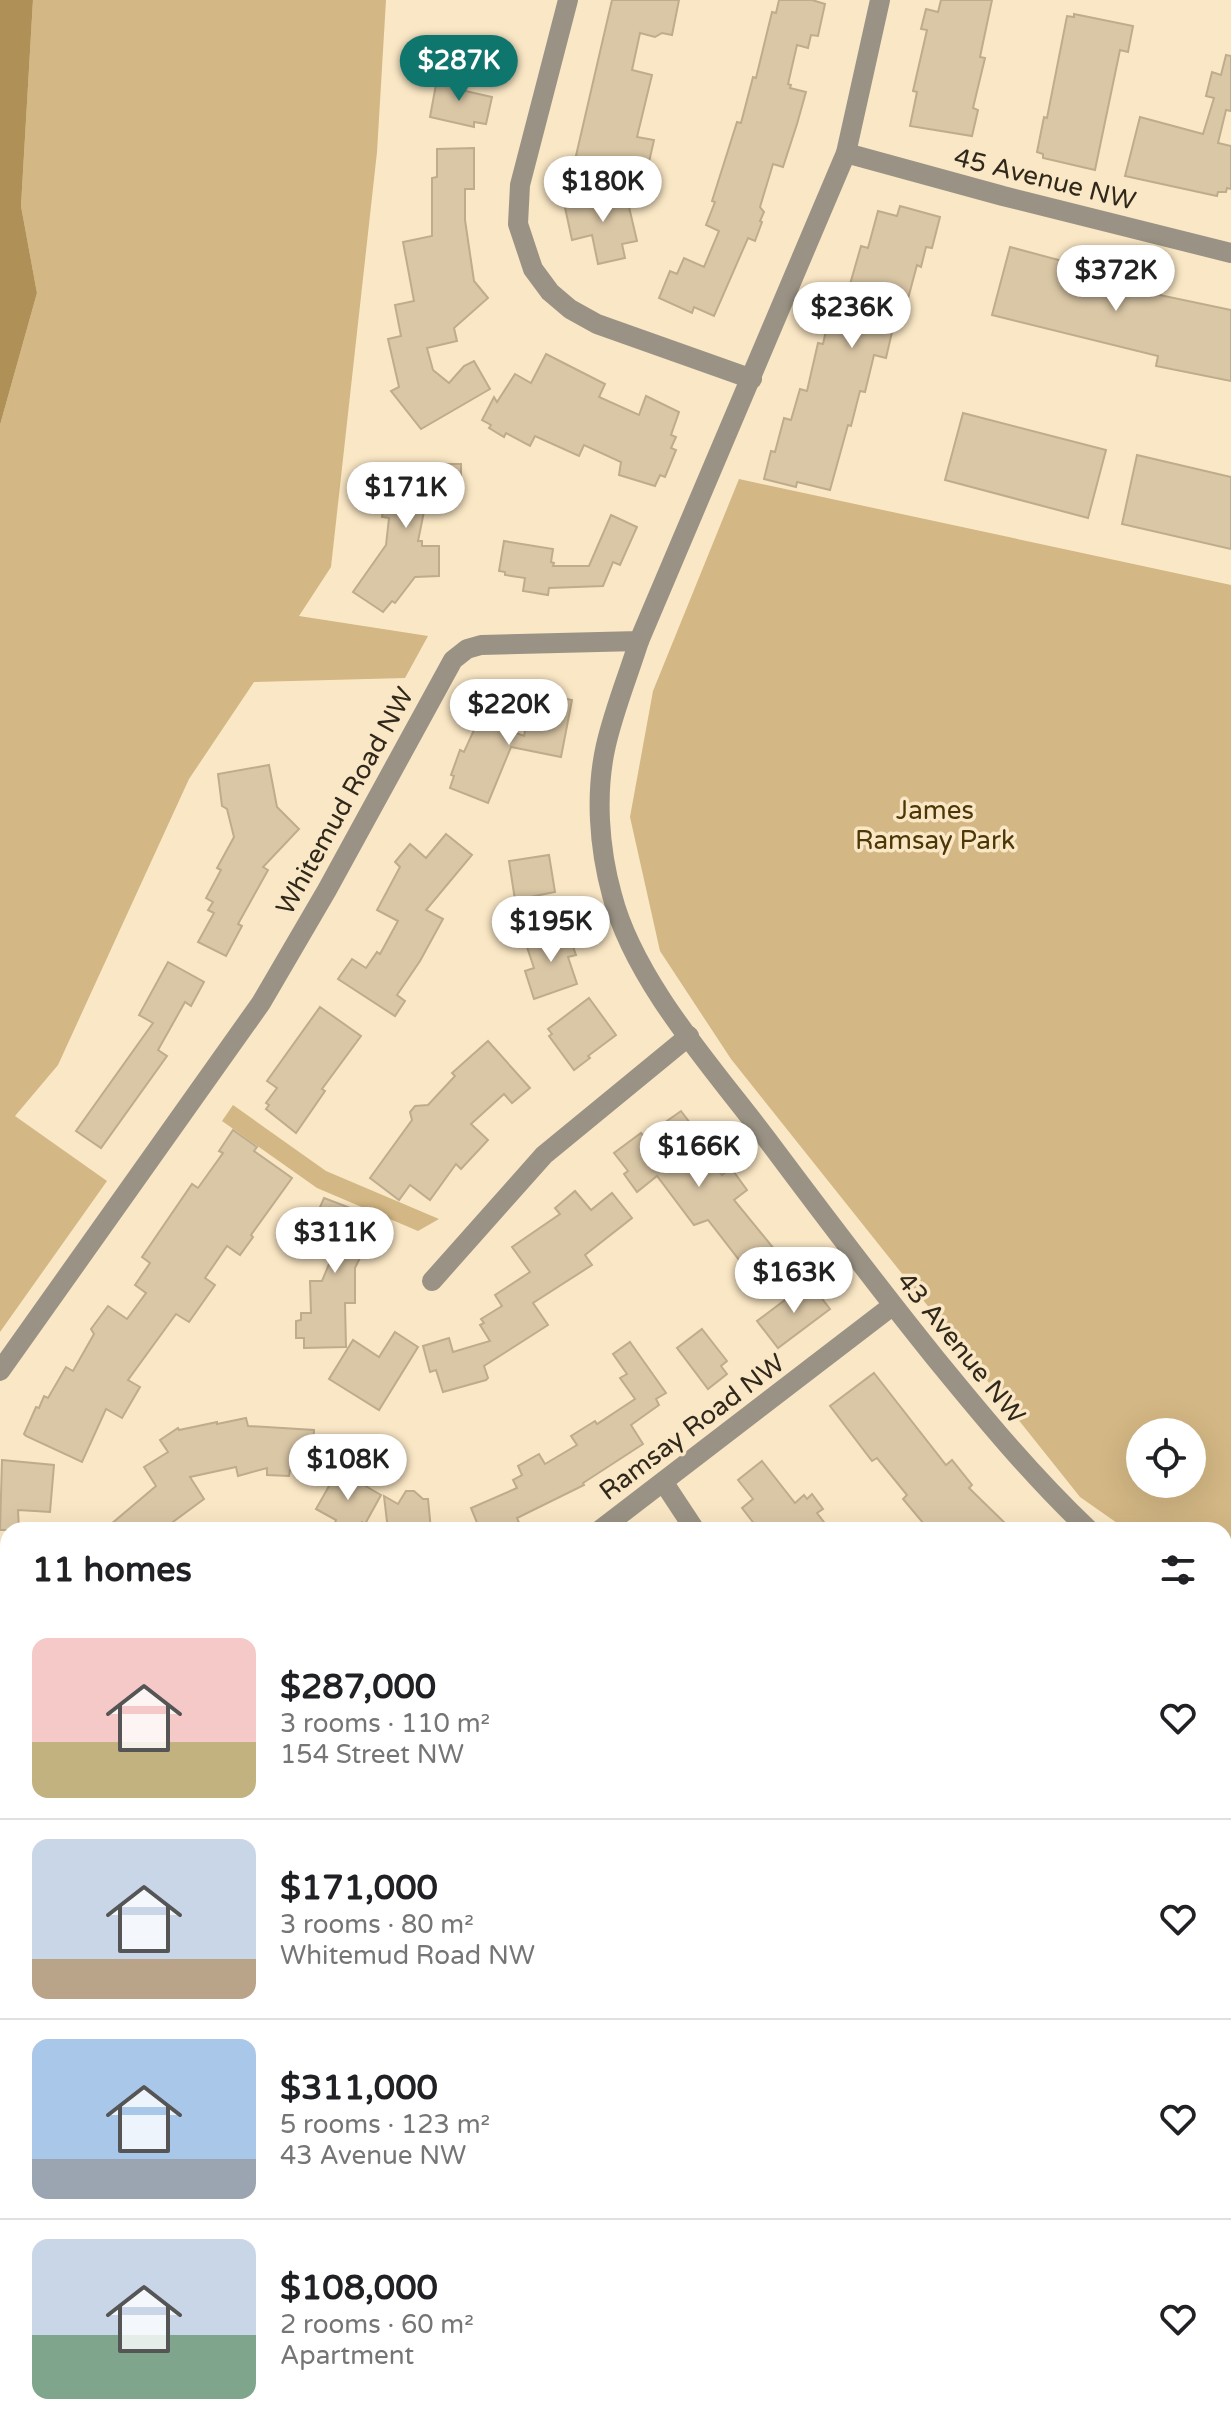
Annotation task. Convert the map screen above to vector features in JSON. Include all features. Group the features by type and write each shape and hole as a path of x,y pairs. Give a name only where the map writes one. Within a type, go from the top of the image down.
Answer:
{"street":[{"path":"568,0 520,185 518,224 533,269 550,292 570,309 597,324 752,379"},
{"path":"639,641 846,153 880,0"},
{"name":"45 Avenue NW","path":"846,153 1231,253"},
{"name":"43 Avenue NW","path":"639,641 606,746 601,776 601,836 612,897 636,960 689,1036 892,1306 1018,1459 1081,1522"},
{"name":"Whitemud Road NW","path":"0,1371 261,1003 453,660 467,649 481,645 639,641"},
{"path":"432,1281 544,1155 689,1036"},
{"name":"Ramsay Road NW","path":"611,1522 892,1306"},
{"path":"664,1483 690,1522"}],"green space":[{"path":"33,0 386,0 377,152 331,567 299,616 428,636 405,678 254,682 189,779 58,1065 15,1116 107,1181 0,1332 0,425 37,293 21,206"},
{"name":"James Ramsay Park","path":"739,479 1231,585 1231,1522 1116,1522 1080,1497 731,1059 660,951 630,817 653,691"},
{"path":"233,1105 326,1171 439,1219 418,1231 317,1188 222,1121"}],"shaded area":[{"path":"0,0 33,0 21,206 37,293 0,425"}],"building":[{"path":"612,0 679,0 672,35 662,33 655,37 640,33 632,70 652,75 637,137 654,140 649,162 646,161 640,172 631,176 627,185 572,173"},
{"path":"779,0 812,0 825,4 818,36 811,35 808,48 797,45 788,84 790,88 806,92 783,167 773,164 760,207 764,212 755,241 748,238 714,316 694,307 692,313 659,298 670,271 677,274 684,258 704,267 719,231 706,225 715,202 712,201 737,122 741,123 753,77 756,78 772,12 776,13"},
{"path":"941,0 992,0 980,57 985,58 973,108 978,110 972,136 910,126 917,92 913,91 927,30 921,29 926,9 938,12"},
{"path":"1074,14 1133,26 1128,52 1120,50 1095,170 1043,158 1043,154 1037,152 1044,117 1047,118 1067,16 1074,17"},
{"path":"1226,55 1231,56 1231,111 1226,110 1218,143 1231,146 1231,189 1218,192 1217,196 1125,176 1140,117 1203,134 1214,98 1206,96 1212,72 1221,75"},
{"path":"443,73 464,78 461,90 492,97 486,124 474,122 474,127 430,117 437,79 441,80"},
{"path":"474,148 474,189 465,189 465,220 474,281 488,298 454,328 457,341 427,348 433,370 449,383 464,366 474,361 490,389 421,429 391,391 399,387 388,339 401,336 395,305 414,301 403,242 432,236 432,178 437,177 437,149"},
{"path":"625,190 637,241 622,244 625,258 598,264 592,235 572,240 564,203"},
{"path":"900,206 940,217 932,248 926,247 921,267 917,265 902,321 895,319 886,358 874,355 865,392 860,391 851,426 848,425 830,490 797,482 796,487 764,479 784,418 791,420 800,389 807,391 818,343 823,344 829,317 840,319 861,246 868,248 878,211 897,216"},
{"path":"1010,247 1152,285 1150,293 1231,310 1231,381 1156,366 1158,356 992,315"},
{"path":"546,354 605,384 599,397 639,415 646,396 679,412 671,435 676,437 671,448 676,450 665,477 660,475 655,486 619,475 621,462 584,445 579,456 535,436 530,446 506,433 504,437 482,420 494,397 497,402 515,374 531,383"},
{"path":"963,413 1106,450 1088,518 945,480"},
{"path":"1137,455 1231,477 1231,549 1122,524"},
{"path":"380,464 461,464 461,491 428,492 418,541 422,541 422,546 439,546 439,576 415,577 395,603 392,601 383,612 353,592 386,545 389,518 382,517 386,492 381,492"},
{"path":"611,515 637,527 620,565 613,562 603,586 549,588 548,595 523,591 525,578 499,571 504,541 553,549 553,566 589,566"},
{"path":"545,695 572,700 561,757 511,747 488,803 450,788 460,750 464,752 479,719 524,736 529,710 535,711 536,705 543,706"},
{"path":"269,765 277,807 299,829 263,867 268,870 238,924 242,926 226,956 198,942 214,913 208,910 213,902 206,898 221,870 217,868 234,837 227,809 222,806 218,774"},
{"path":"446,834 472,855 426,910 443,919 397,995 405,1001 395,1016 338,979 352,959 366,968 377,952 380,954 398,921 377,910 400,867 395,862 410,844 426,858"},
{"path":"549,855 555,892 515,900 509,861"},
{"path":"566,927 576,955 568,957 577,984 534,999 525,971 534,968 526,944"},
{"path":"168,962 204,982 191,1006 185,1002 158,1050 167,1056 101,1148 76,1131 153,1023 139,1015"},
{"path":"589,998 616,1035 574,1070 549,1036 552,1034 548,1029"},
{"path":"320,1007 361,1036 322,1089 325,1091 296,1133 266,1109 269,1105 266,1103 277,1088 267,1081"},
{"path":"488,1041 530,1088 512,1103 504,1094 471,1124 488,1140 461,1169 456,1164 430,1200 410,1185 399,1200 370,1178 412,1120 410,1112 415,1106 428,1105 455,1076 452,1073"},
{"path":"681,1111 700,1136 695,1140 722,1175 731,1168 747,1190 734,1200 784,1261 754,1284 708,1220 694,1225 657,1176 637,1192 624,1174 628,1171 614,1153 641,1133 644,1137"},
{"path":"233,1130 257,1147 254,1151 292,1178 251,1235 253,1237 240,1255 227,1246 205,1278 215,1285 189,1322 176,1314 128,1380 140,1387 122,1418 106,1409 82,1462 26,1436 24,1434 36,1407 39,1408 44,1396 48,1398 66,1367 73,1371 94,1334 91,1329 108,1306 127,1319 146,1293 135,1285 150,1263 142,1257 192,1184 198,1188 223,1153 219,1151"},
{"path":"575,1191 591,1210 612,1193 632,1218 585,1255 592,1265 533,1303 548,1325 484,1366 486,1380 443,1392 436,1370 430,1372 423,1346 449,1338 453,1352 490,1341 480,1325 484,1323 481,1319 502,1306 495,1295 530,1272 512,1247 560,1214 555,1208"},
{"path":"324,1198 379,1219 355,1268 355,1303 345,1303 346,1347 304,1348 304,1338 296,1338 296,1321 301,1320 301,1313 311,1313 310,1281 322,1281 337,1245 318,1238 320,1235 314,1232 317,1225 313,1223"},
{"path":"809,1282 830,1309 778,1348 757,1321"},
{"path":"702,1329 727,1361 721,1366 727,1374 708,1389 677,1348"},
{"path":"395,1332 418,1347 379,1410 329,1379 353,1340 379,1357"},
{"path":"630,1342 666,1393 656,1399 659,1405 631,1425 643,1444 584,1485 517,1518 519,1522 477,1522 471,1508 517,1488 513,1480 522,1475 518,1466 539,1454 545,1464 577,1445 571,1436 595,1421 597,1424 635,1399 620,1378 627,1374 613,1354"},
{"path":"874,1373 946,1465 952,1460 972,1485 969,1488 1004,1522 922,1522 903,1499 907,1495 877,1458 872,1461 830,1406"},
{"path":"246,1418 248,1426 314,1430 312,1471 290,1470 289,1476 267,1475 267,1468 238,1476 236,1467 190,1477 204,1499 173,1522 113,1522 156,1486 144,1467 168,1452 160,1440 178,1428"},
{"path":"2,1460 54,1465 50,1512 18,1510 19,1522 0,1522"},
{"path":"762,1461 795,1503 804,1495 807,1499 812,1494 823,1509 817,1513 824,1522 753,1522 742,1508 753,1499 738,1480"},
{"path":"338,1470 381,1495 366,1522 335,1522 316,1509"},
{"path":"406,1491 414,1491 423,1499 428,1499 430,1522 387,1522 384,1496 398,1504"}]}
